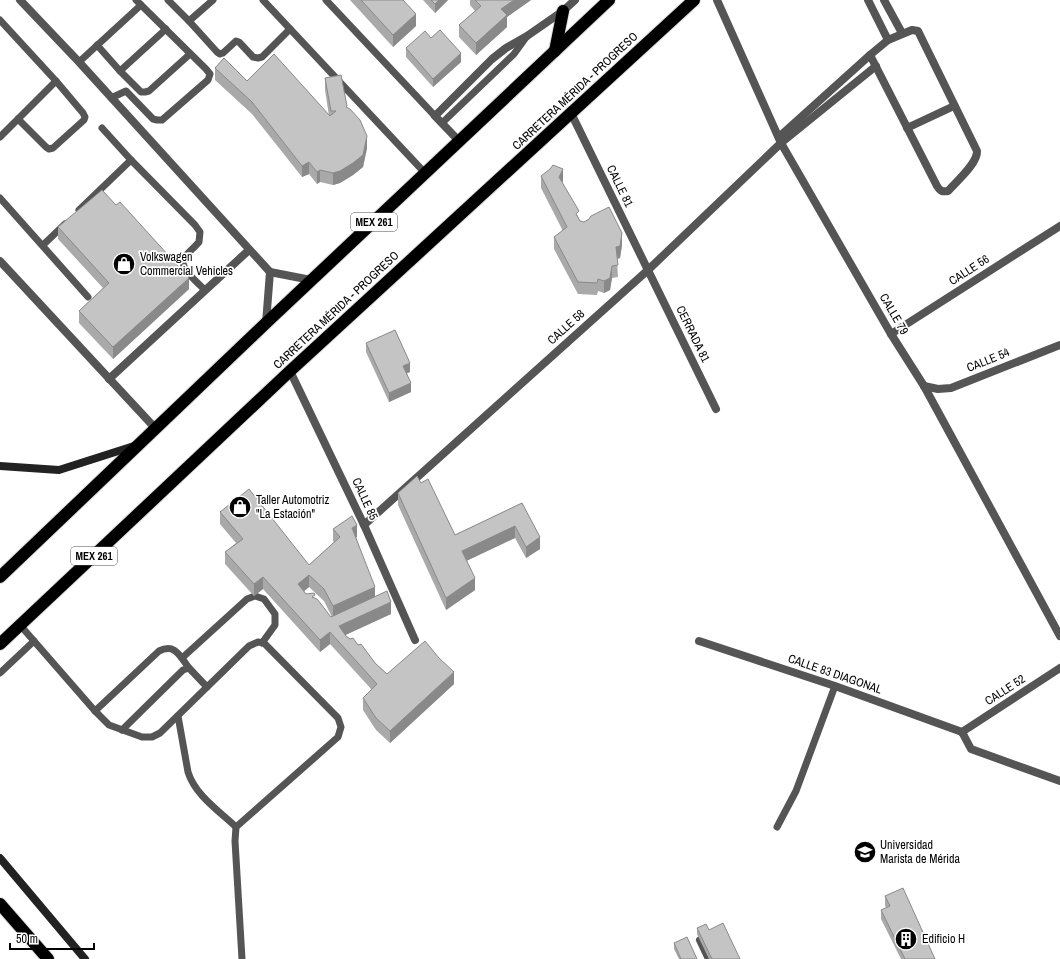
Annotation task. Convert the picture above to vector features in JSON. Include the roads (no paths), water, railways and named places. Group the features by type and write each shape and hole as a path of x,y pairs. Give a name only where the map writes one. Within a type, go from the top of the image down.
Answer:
{"highway":[{"name":"MEX 261","path":"0,577 311,280 609,0"},
{"name":"CARRETERA MÉRIDA - PROGRESO","path":"0,644 290,371 694,0"},
{"path":"555,51 563,11"},
{"path":"0,904 48,959"}],"main road":[{"path":"0,466 59,470 139,445"},
{"path":"0,647 10,635"},
{"path":"0,858 85,959"}],"street":[{"path":"20,0 79,62 270,272 311,280"},
{"path":"459,141 435,116 492,59 506,48 527,36 563,11 575,0"},
{"name":"CALLE 79","path":"717,0 780,140 891,334 924,386 1060,636"},
{"path":"868,0 888,40"},
{"path":"884,0 902,33"},
{"path":"780,140 870,55 888,40 912,30 918,31 977,151 977,156 974,162 948,191 940,191 937,186 870,55"},
{"path":"780,140 876,66"},
{"path":"908,128 954,106"},
{"name":"CALLE 81","path":"571,113 648,270"},
{"name":"CALLE 58","path":"364,525 648,270 780,140"},
{"name":"CALLE 56","path":"891,334 1060,226"},
{"path":"109,379 249,250"},
{"path":"0,261 156,429"},
{"name":"CERRADA 81","path":"648,270 716,409"},
{"path":"266,323 270,272"},
{"name":"CALLE 54","path":"924,386 938,389 951,388 1060,345"},
{"name":"CALLE 85","path":"290,371 364,525 415,640"},
{"name":"CALLE 83 DIAGONAL","path":"699,641 835,686 962,732"},
{"name":"CALLE 52","path":"962,732 1060,668"},
{"path":"962,732 971,749 1060,781"},
{"path":"700,940 709,959"}],"lane":[{"path":"168,0 220,54 236,41 239,42 253,57 262,57 290,29"},
{"path":"189,21 212,0"},
{"path":"263,0 425,173"},
{"path":"326,0 435,116"},
{"path":"79,62 98,45 139,3 210,74 208,80 162,120 154,119 126,91 111,98"},
{"path":"0,20 56,81 85,117 84,120 49,149 18,119"},
{"path":"120,71 166,29"},
{"path":"442,123 514,54 527,36"},
{"path":"98,45 120,71 141,92 149,91 190,54"},
{"path":"0,138 56,81"},
{"path":"102,128 131,160 196,225 200,232 199,242 183,259 182,263 185,270 205,290"},
{"path":"43,245 131,160"},
{"path":"0,198 88,297"},
{"path":"182,658 247,599 255,596 264,599 275,614 274,624 262,643"},
{"path":"20,625 109,725 142,737 152,737 160,733 249,646 258,642 264,643 338,718 341,727 338,736 236,827 235,841 242,959"},
{"path":"0,673 34,641"},
{"path":"95,711 158,651 166,647 172,648 208,687"},
{"path":"122,730 184,670 189,668"},
{"path":"778,827 796,791 835,686"},
{"path":"178,716 191,781 196,789 236,827"}],"place":[{"name":"Volkswagen Commercial Vehicles","path":"124,264"},
{"name":"Taller Automotriz \"La Estación\"","path":"240,507"},
{"name":"Universidad Marista de Mérida","path":"865,852"},
{"name":"Edificio H","path":"906,939"}]}
